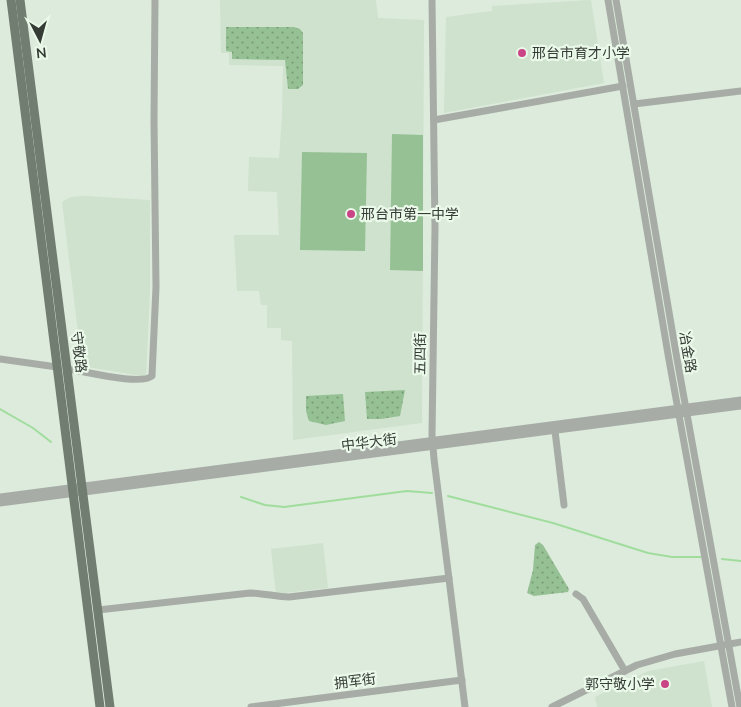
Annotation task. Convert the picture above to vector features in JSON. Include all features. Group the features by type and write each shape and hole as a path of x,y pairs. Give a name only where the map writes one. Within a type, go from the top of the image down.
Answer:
{"main road":[{"name":"守敬路","path":"11,0 100,707"},
{"name":"守敬路","path":"20,0 110,707"}],"street":[{"path":"67,369 136,380 149,379 152,376 156,287 155,0"},
{"name":"五四街","path":"432,0 435,228 433,444 465,707"},
{"name":"冶金路","path":"608,0 724,644 732,707"},
{"name":"冶金路","path":"616,0 682,411"},
{"path":"434,120 623,86"},
{"path":"634,104 741,91"},
{"path":"0,360 57,367"},
{"name":"中华大街","path":"433,444 555,430 741,400"},
{"name":"中华大街","path":"0,503 82,489 682,411 741,406"},
{"path":"555,430 564,505"},
{"name":"中华大街","path":"0,497 73,491"},
{"path":"98,610 250,593 289,597 449,578"},
{"path":"576,594 583,599 625,671"},
{"path":"552,707 625,671 653,660 741,642"},
{"name":"冶金路","path":"724,644 740,707"},
{"name":"拥军街","path":"251,707 462,680"}],"shaded area":[{"name":"邢台市第一中学","path":"220,0 376,0 378,18 424,20 422,423 293,440 292,341 281,340 281,328 267,328 267,305 261,305 259,291 237,291 234,235 279,235 277,192 248,191 249,157 279,158 283,66 229,65 229,53 221,53"},
{"name":"邢台市育才小学","path":"591,0 604,83 444,113 446,17 492,11 492,6"},
{"path":"86,196 150,200 150,291 146,375 141,376 88,367 82,364 62,202 71,197"},
{"path":"323,543 328,588 276,594 271,549"},
{"name":"郭守敬小学","path":"704,661 712,707 597,707 595,697 648,671"}],"green space":[{"path":"226,27 294,27 300,29 303,33 303,85 298,89 288,89 285,60 232,59 232,52 226,51"},
{"path":"392,134 423,135 423,271 390,270"},
{"path":"302,152 367,153 365,251 300,250"},
{"path":"405,390 400,416 367,419 365,392"},
{"path":"343,394 345,421 326,425 309,421 306,411 306,396"},
{"path":"539,542 543,545 569,589 568,592 534,596 527,593 533,570 535,545"}],"waterway":[{"path":"0,409 33,428 51,442"},
{"path":"241,497 265,505 284,507 407,491 432,493"},
{"path":"448,496 553,523 648,553 672,557 703,557"},
{"path":"722,559 741,561"}],"place":[{"name":"邢台市育才小学","path":"522,53"},
{"name":"邢台市第一中学","path":"351,214"},
{"name":"郭守敬小学","path":"665,684"}]}
